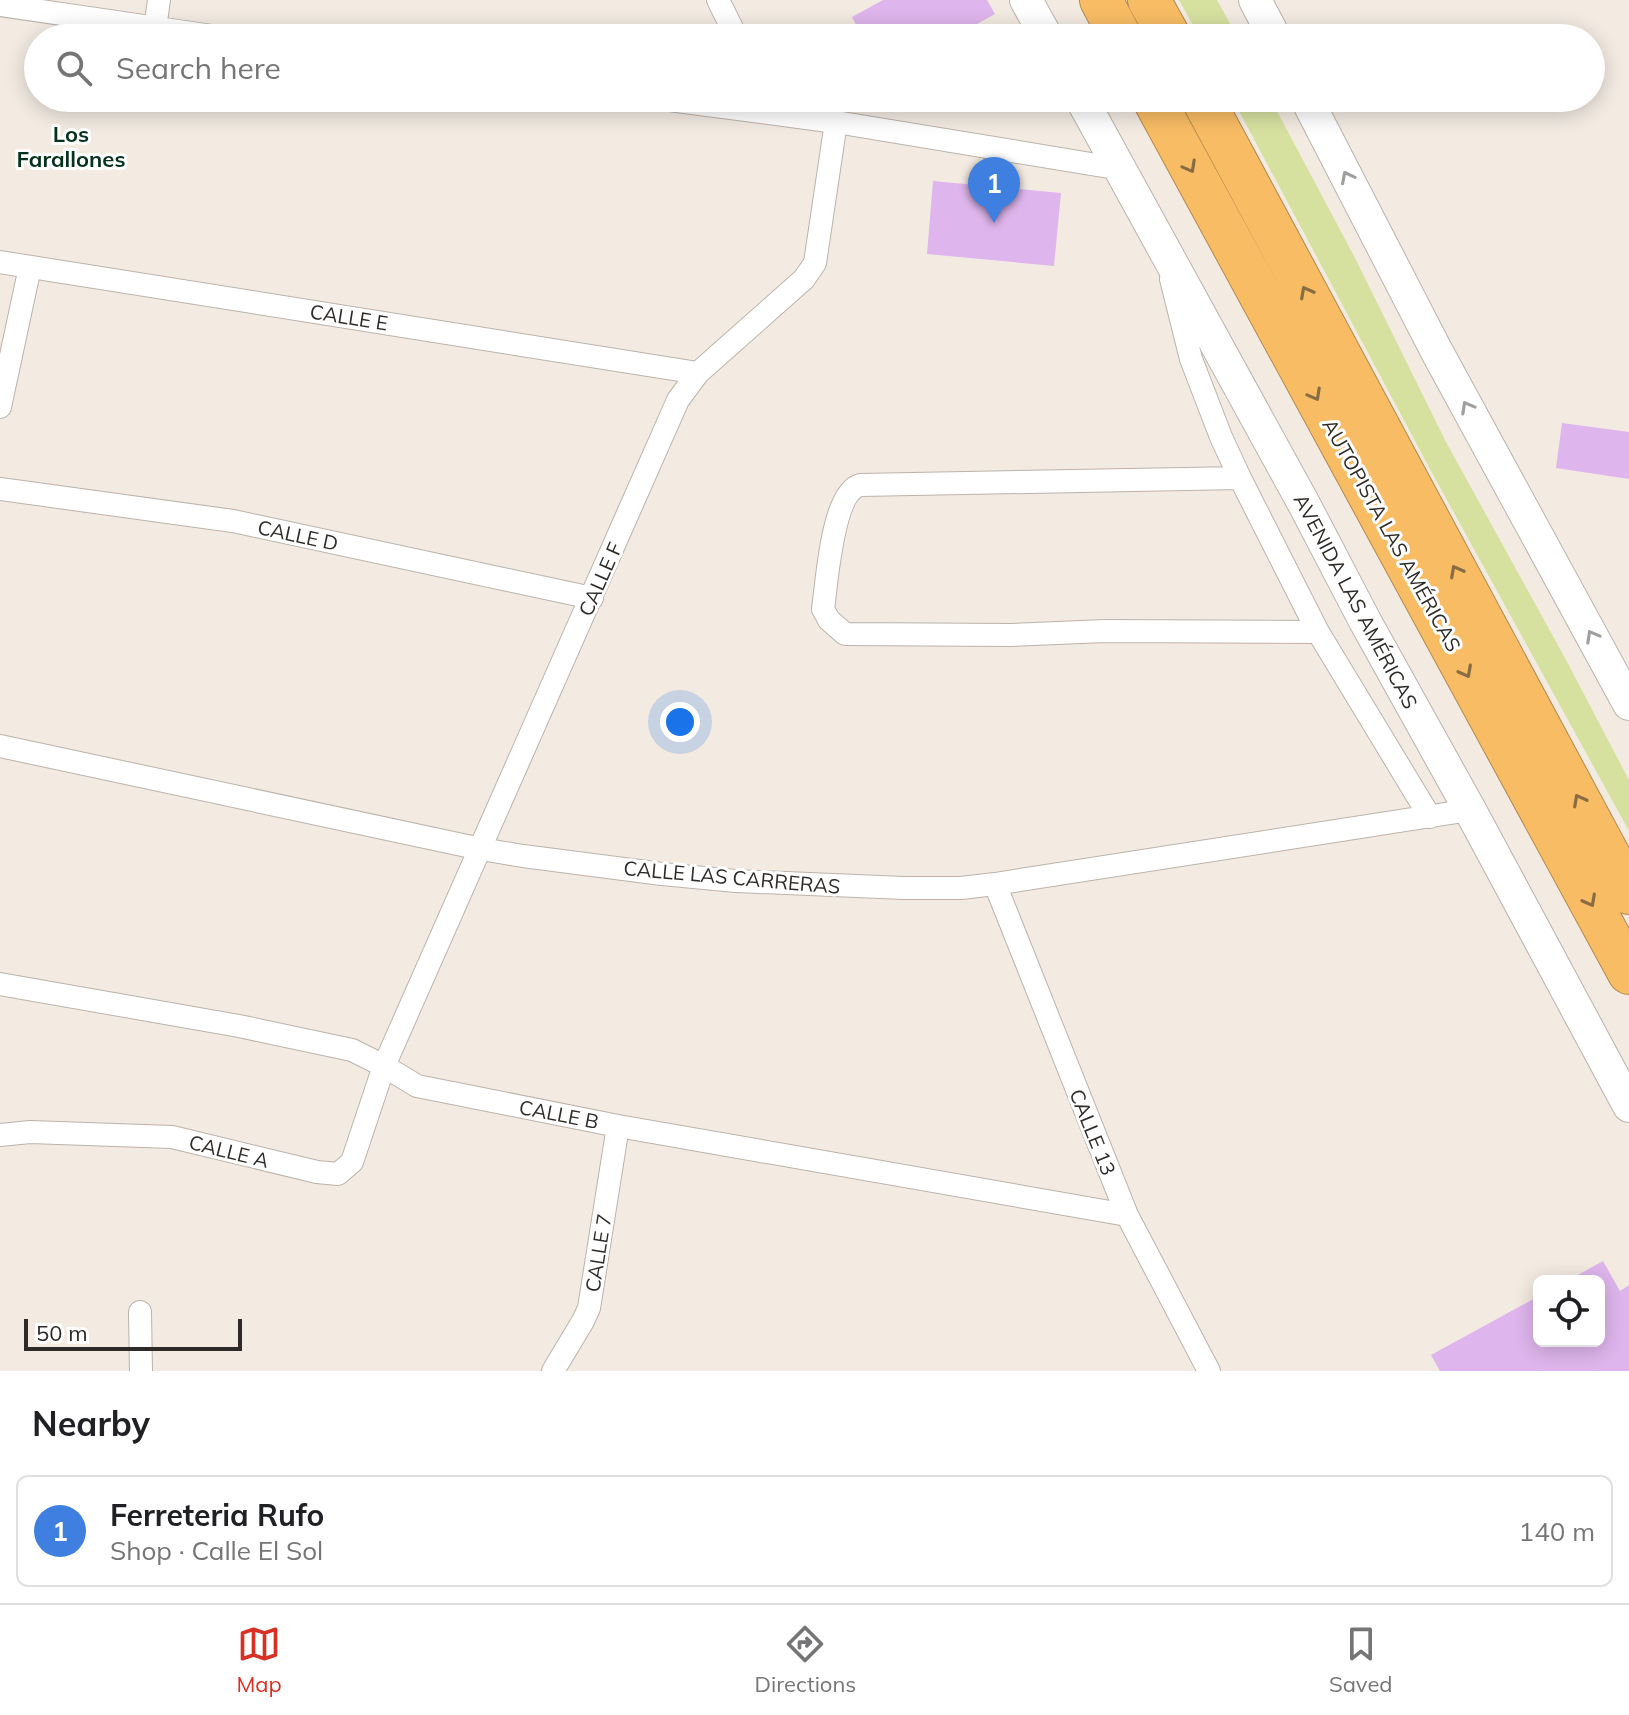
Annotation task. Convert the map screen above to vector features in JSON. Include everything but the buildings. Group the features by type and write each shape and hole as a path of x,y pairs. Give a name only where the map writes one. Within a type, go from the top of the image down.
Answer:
{"highway":[{"path":"1101,0 1114,24"},
{"path":"1149,0 1162,24"},
{"name":"AUTOPISTA LAS AMÉRICAS","path":"1161,112 1629,973"},
{"name":"AUTOPISTA LAS AMÉRICAS","path":"1210,112 1629,893"}],"street":[{"path":"156,24 159,0"},
{"path":"718,0 730,24"},
{"path":"1026,0 1039,24"},
{"path":"1255,0 1268,24"},
{"path":"0,5 128,24"},
{"path":"795,112 836,122 1121,169"},
{"name":"AVENIDA LAS AMÉRICAS","path":"1089,112 1629,1106"},
{"path":"1313,112 1436,350 1629,704"},
{"name":"CALLE F","path":"384,1066 678,400 698,373 804,279 817,260 836,122"},
{"path":"1162,243 1191,359 1240,478 1318,632 1430,817"},
{"name":"CALLE E","path":"0,262 698,373"},
{"path":"0,407 30,267"},
{"path":"1240,478 853,487 847,493 836,521 823,609 829,620 845,634 1318,632"},
{"name":"CALLE D","path":"0,489 233,521 592,598"},
{"name":"CALLE LAS CARRERAS","path":"0,746 481,849 736,881 961,888 1470,810"},
{"name":"CALLE 13","path":"995,884 1127,1215 1209,1371"},
{"name":"CALLE B","path":"0,984 126,1005 352,1050 417,1086 618,1126 1127,1215"},
{"name":"CALLE A","path":"0,1135 30,1132 172,1137 317,1172 338,1174 352,1162 384,1066"},
{"name":"CALLE 7","path":"553,1371 589,1308 618,1126"},
{"path":"140,1312 141,1371"}],"green space":[{"path":"1179,0 1217,0 1230,24 1192,24"},
{"path":"1239,112 1277,112 1355,258 1446,442 1629,780 1629,831 1431,471"}],"place":[{"name":"Ferreteria Rufo","path":"994,223"}],"district":[{"name":"Los Farallones","path":"71,146"}]}
